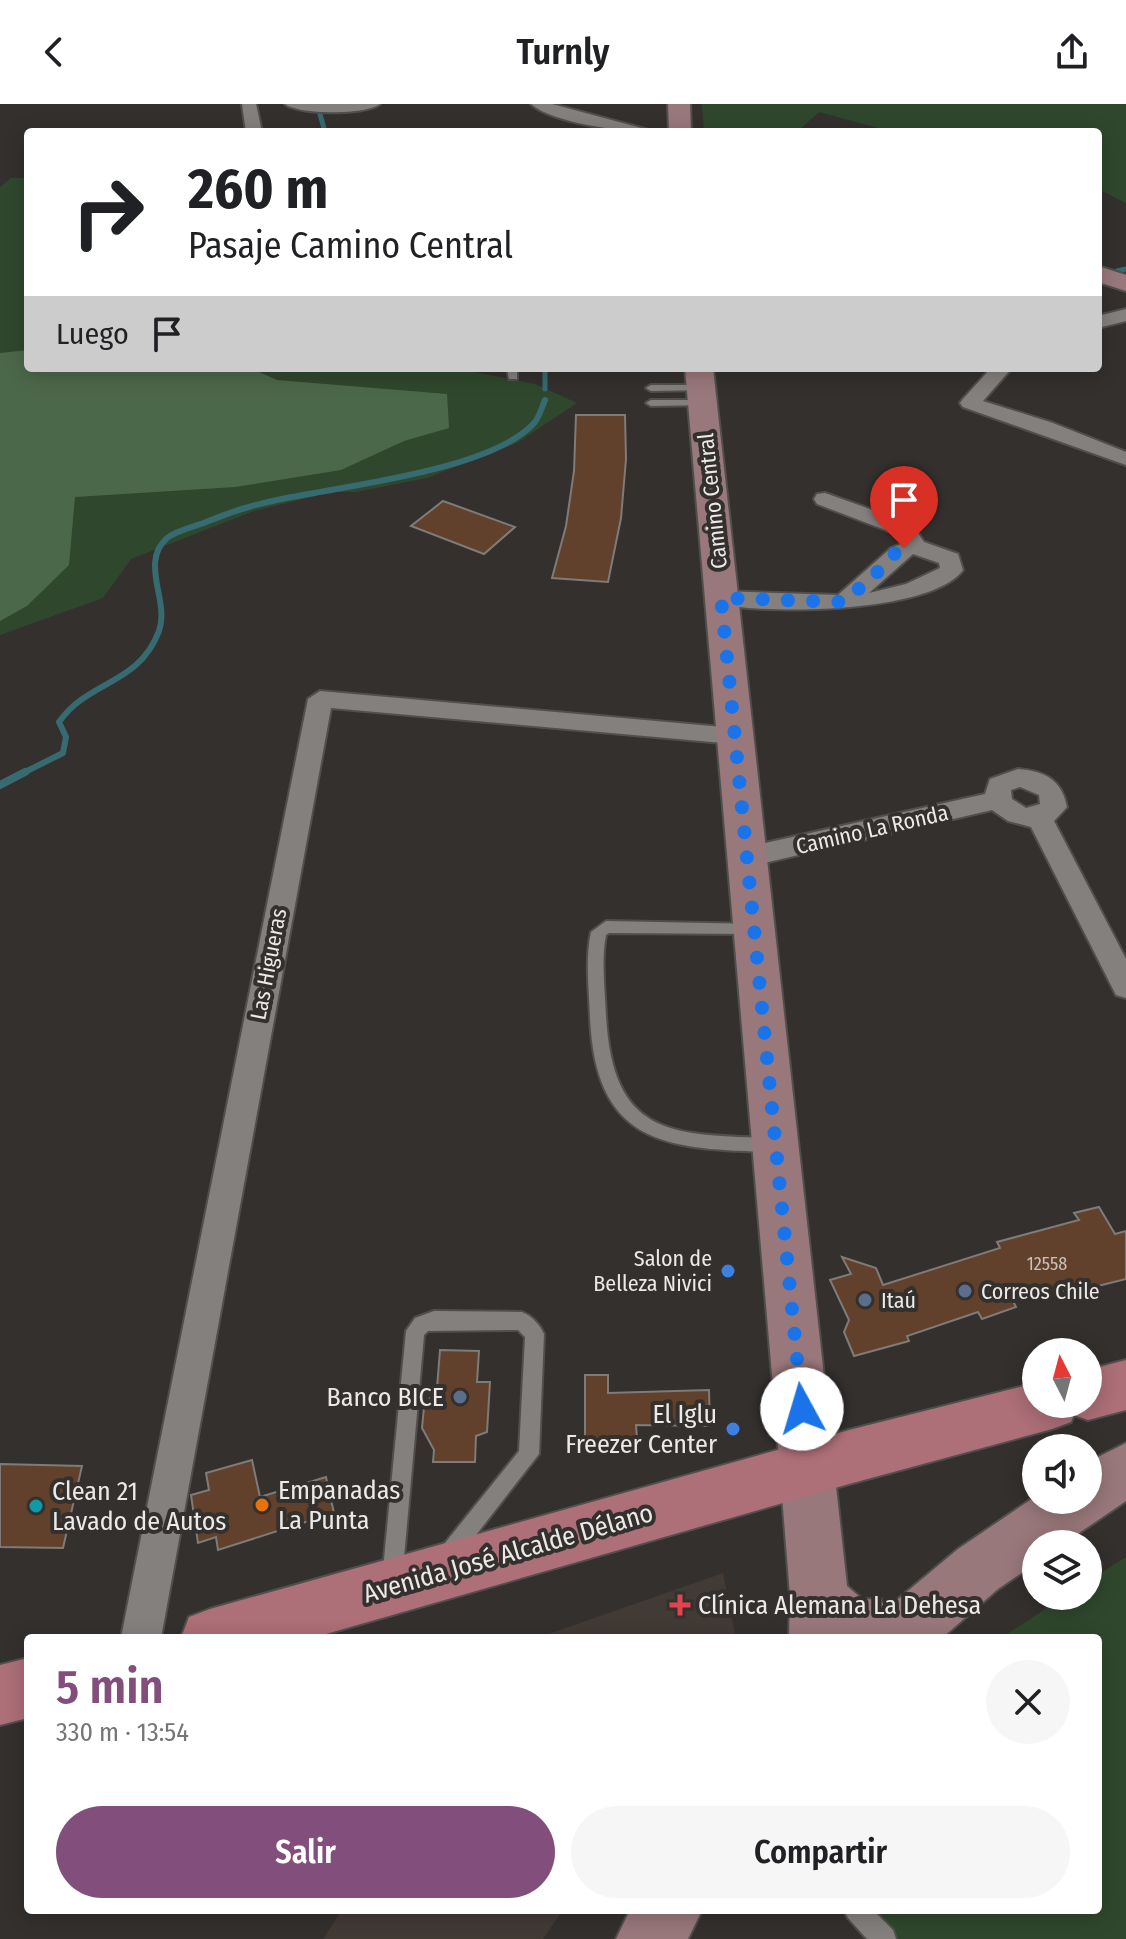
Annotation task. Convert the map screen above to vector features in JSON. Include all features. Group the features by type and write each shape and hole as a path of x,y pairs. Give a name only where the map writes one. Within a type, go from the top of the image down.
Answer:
{"main road":[{"path":"679,104 680,128"},
{"path":"1102,275 1126,283"},
{"name":"Camino Central","path":"700,386 807,1470 818,1617"},
{"path":"1102,1391 1126,1385"},
{"name":"Avenida José Alcalde Délano","path":"224,1634 412,1579 1022,1412"},
{"path":"1102,1485 1126,1470"},
{"path":"818,1617 837,1620 851,1628 902,1633 978,1569 1058,1514"},
{"path":"0,1695 24,1689"},
{"path":"649,1939 666,1914"}],"street":[{"path":"249,104 253,128"},
{"path":"292,104 373,104"},
{"path":"538,104 597,128"},
{"path":"519,107 595,128"},
{"path":"1102,321 1126,315"},
{"path":"998,372 970,403 1046,427 1126,459"},
{"path":"721,598 862,601 913,590 952,570 950,559 916,546 904,529 825,499"},
{"path":"843,602 874,576 891,556 916,546"},
{"name":"Las Higueras","path":"142,1634 320,699 734,736"},
{"name":"Camino La Ronda","path":"747,857 997,800 999,785 1008,780 1031,779 1051,790 1054,807 1039,817"},
{"path":"997,800 1006,811 1022,817 1039,817 1126,987"}],"lane":[{"path":"650,384 700,386 652,406 650,384"},
{"path":"753,928 606,927 599,932 597,941 596,1015 602,1072 620,1107 640,1124 679,1140 722,1146 774,1145"},
{"path":"434,1320 522,1321 535,1334 529,1454 412,1579 415,1331 422,1324 434,1320"},
{"path":"860,1914 884,1939"}],"shaded area":[{"name":"Clínica Alemana La Dehesa","path":"723,1573 735,1634 548,1634"},
{"path":"339,1914 560,1914 543,1939 323,1939"}],"green space":[{"path":"702,104 1126,104 1126,203 1102,191 1102,128 878,128 819,112 801,128 704,128"},
{"path":"11,178 24,178 24,372 474,372 535,384 577,403 517,443 427,478 356,492 332,492 254,511 131,559 103,598 0,635 0,187"},
{"path":"24,350 24,372 259,372 277,380 447,394 449,428 404,441 341,470 235,487 75,497 69,565 27,606 0,621 0,353"},
{"path":"1126,1557 1126,1939 877,1939 853,1914 1102,1914 1102,1634 1007,1634 1044,1610 1102,1610 1102,1572"}],"building":[{"path":"576,415 625,415 626,459 621,518 608,582 552,578 566,526 574,471"},
{"path":"443,501 515,527 484,554 411,526"},
{"path":"1099,1207 1115,1234 1126,1231 1126,1279 1066,1294 1062,1287 1013,1301 1016,1307 982,1319 978,1312 907,1336 909,1341 854,1356 844,1332 849,1320 830,1280 851,1274 842,1257 876,1268 883,1285 1000,1248 997,1242 1079,1220 1074,1213"},
{"name":"Banco BICE","path":"440,1350 479,1351 477,1382 490,1382 487,1432 476,1436 475,1462 433,1462 434,1450 422,1428 424,1407 437,1388"},
{"path":"585,1375 608,1375 608,1393 709,1390 710,1426 636,1425 637,1438 585,1438"},
{"name":"Empanadas La Punta","path":"252,1460 260,1497 326,1477 334,1513 218,1550 216,1537 198,1543 191,1495 209,1490 206,1473"},
{"name":"Clean 21 Lavado de Autos","path":"0,1464 82,1466 63,1548 0,1547"}],"waterway":[{"path":"320,114 324,128"},
{"path":"1117,271 1126,269"},
{"path":"545,372 545,389"},
{"path":"25,772 63,753 66,737 59,722 71,708 126,672 150,649 161,619 155,559 167,538 253,506 416,474 487,452 515,439 535,422 545,400"},
{"path":"0,785 25,772"},
{"path":"21,774 25,772"}],"place":[{"name":"Salon de Belleza Nivici","path":"728,1271"},
{"name":"Correos Chile","path":"965,1291"},
{"name":"Itaú","path":"865,1300"},
{"name":"Banco BICE","path":"460,1397"},
{"name":"El Iglu Freezer Center","path":"733,1429"},
{"name":"Empanadas La Punta","path":"262,1505"},
{"name":"Clean 21 Lavado de Autos","path":"36,1506"},
{"name":"Clínica Alemana La Dehesa","path":"680,1605"}],"route":[{"path":"802,1409 721,598 843,602 874,576 891,556 904,548"}]}
